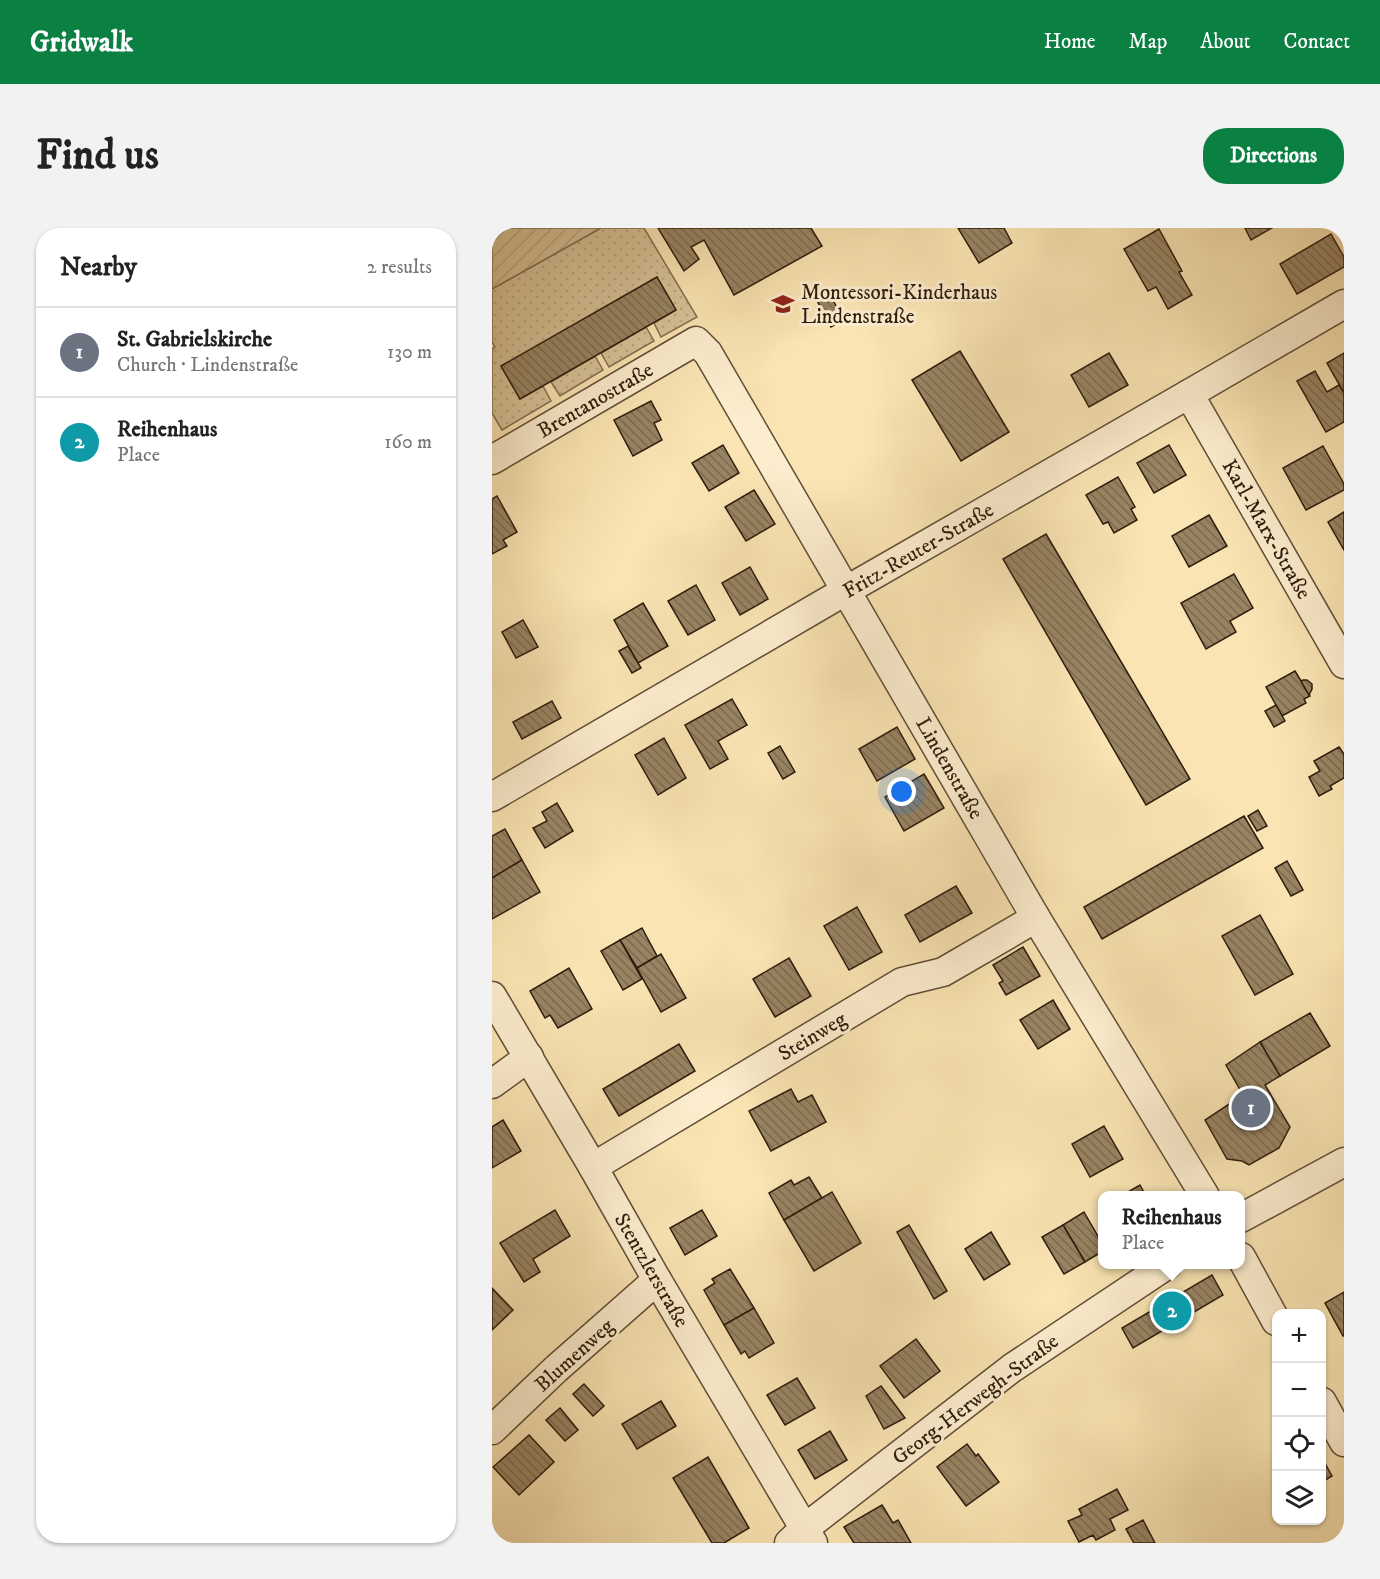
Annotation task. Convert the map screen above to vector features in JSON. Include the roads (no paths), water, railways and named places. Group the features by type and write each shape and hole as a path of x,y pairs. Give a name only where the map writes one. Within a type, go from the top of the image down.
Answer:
{"street":[{"name":"Fritz-Reuter-Straße","path":"492,797 1344,304"},
{"name":"Brentanostraße","path":"493,457 696,340"},
{"name":"Lindenstraße","path":"696,340 708,353 1036,918 1202,1191"},
{"name":"Karl-Marx-Straße","path":"1189,394 1344,664"},
{"name":"Steinweg","path":"593,1167 902,982 943,972 1036,918"},
{"name":"Stentzlerstraße","path":"492,996 593,1167 803,1538"},
{"path":"492,1084 529,1057"},
{"path":"1245,1216 1344,1162"},
{"path":"1245,1264 1272,1314"},
{"name":"Georg-Herwegh-Straße","path":"803,1538 1012,1368 1160,1269"},
{"name":"Blumenweg","path":"492,1430 657,1280"},
{"path":"1326,1409 1344,1442"}],"place":[{"name":"Montessori-Kinderhaus Lindenstraße","path":"783,304"},
{"name":"St. Gabrielskirche","path":"1251,1108"},
{"name":"Reihenhaus","path":"1172,1311"}]}
